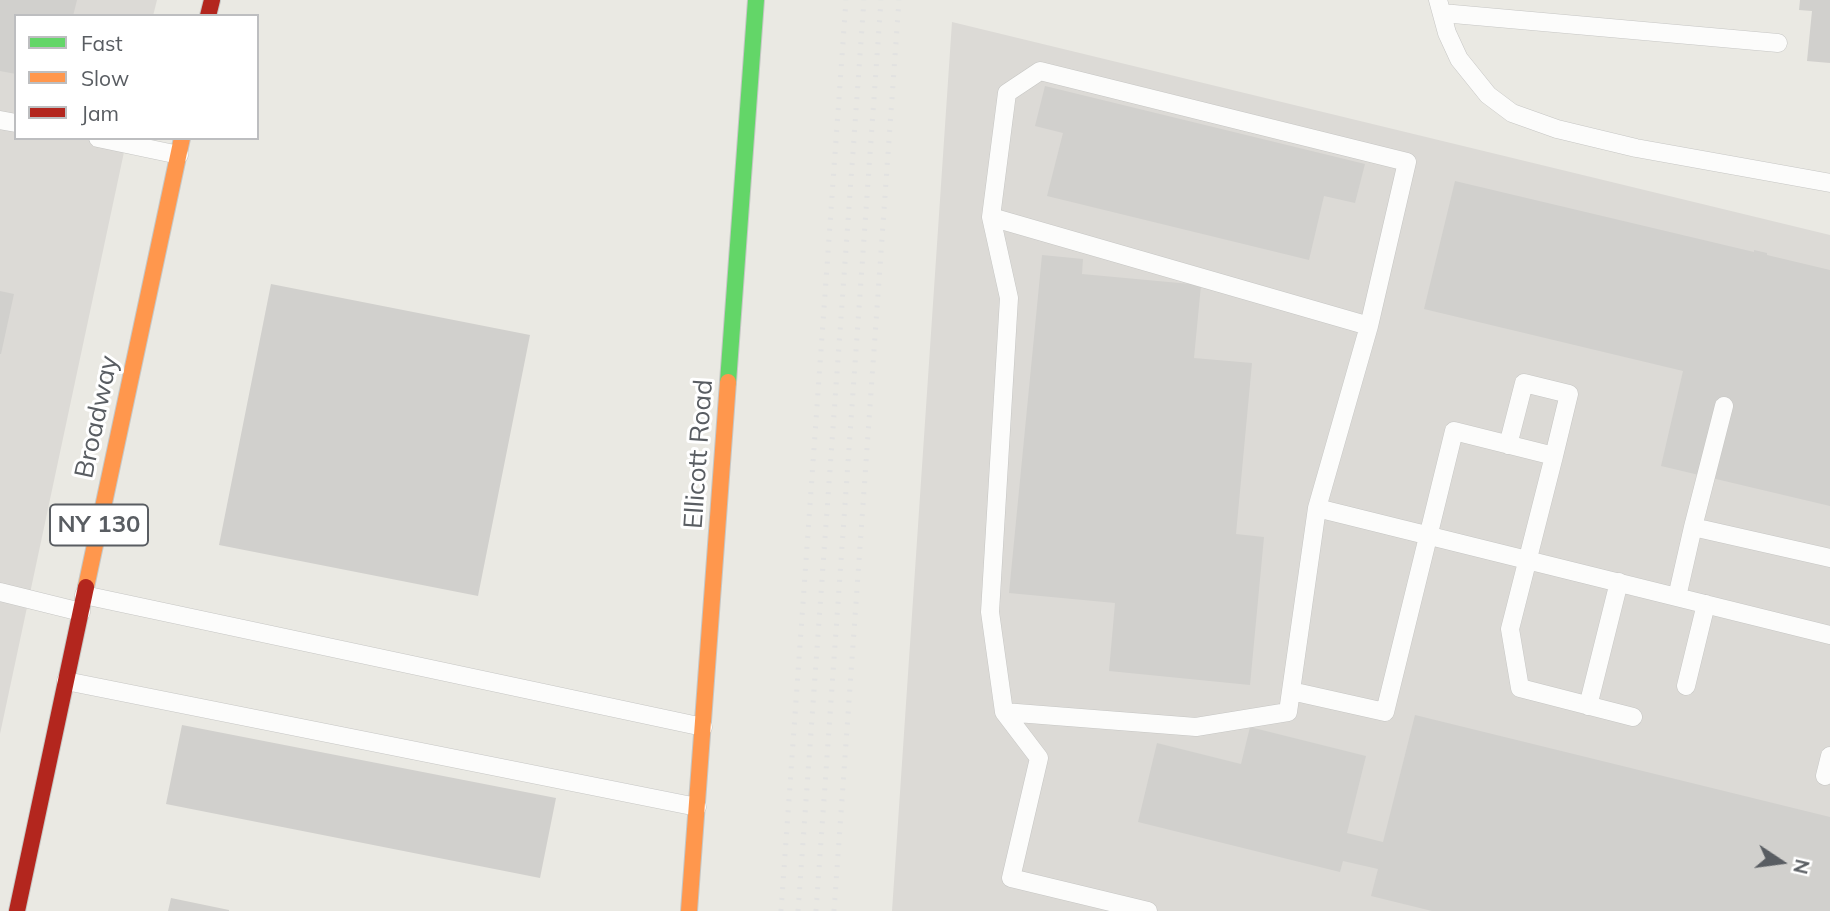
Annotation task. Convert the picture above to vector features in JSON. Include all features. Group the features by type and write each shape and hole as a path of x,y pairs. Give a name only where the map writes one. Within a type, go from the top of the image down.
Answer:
{"main road":[{"name":"Ellicott Road","path":"690,911 756,0"},
{"name":"Broadway","path":"17,911 181,147"}],"lane":[{"path":"1778,43 1440,7 1447,33 1459,59 1488,95 1512,113 1557,129 1636,148 1830,183"},
{"path":"1004,712 1196,727 1288,712 1317,508 1368,326 1407,162 1040,72 1007,93 991,218 1009,298 990,612 1004,712 1039,758 1011,878 1148,911"},
{"path":"116,140 181,147"},
{"path":"991,218 1368,326"},
{"path":"1508,444 1524,383 1569,394 1510,629 1520,688 1633,717"},
{"path":"1677,597 1724,406"},
{"path":"1291,691 1385,712 1454,431 1554,456"},
{"path":"1317,508 1830,635"},
{"path":"1693,527 1830,558"},
{"path":"1588,706 1619,582"},
{"path":"0,592 83,604 703,727"},
{"path":"1686,686 1706,604"},
{"path":"66,681 697,807"},
{"path":"1825,776 1830,756"}],"shaded area":[{"path":"0,0 157,0 154,14 14,14 14,140 127,140 0,734"},
{"path":"952,22 1830,235 1830,911 892,911"}],"building":[{"path":"0,0 77,0 74,14 14,14 14,74 0,71"},
{"path":"1800,0 1830,0 1830,63 1807,61 1812,11 1799,10"},
{"path":"1045,86 1365,164 1355,203 1324,196 1309,260 1047,196 1063,133 1035,126"},
{"path":"1455,181 1830,270 1830,506 1661,466 1683,371 1424,309"},
{"path":"1042,255 1083,259 1082,274 1201,285 1194,358 1252,363 1236,534 1264,537 1250,685 1109,671 1115,603 1009,593"},
{"path":"271,284 530,335 478,596 219,545"},
{"path":"0,291 14,294 1,354 0,354"},
{"path":"1415,715 1830,817 1830,911 1432,911 1371,896 1378,869 1343,861 1340,872 1138,822 1157,743 1241,764 1250,727 1366,756 1347,833 1383,842"},
{"path":"182,725 556,798 540,878 166,804"},
{"path":"171,898 229,910 229,911 168,911"}],"railway":[{"path":"781,911 846,0"},
{"path":"798,911 864,0"},
{"path":"816,911 881,0"},
{"path":"834,911 899,0"}],"traffic: fast":[{"path":"728,382 756,0"}],"traffic: slow":[{"path":"86,587 182,140"},
{"path":"689,911 728,382"}],"traffic: jam":[{"path":"208,14 212,0"},
{"path":"17,911 86,587"}]}
